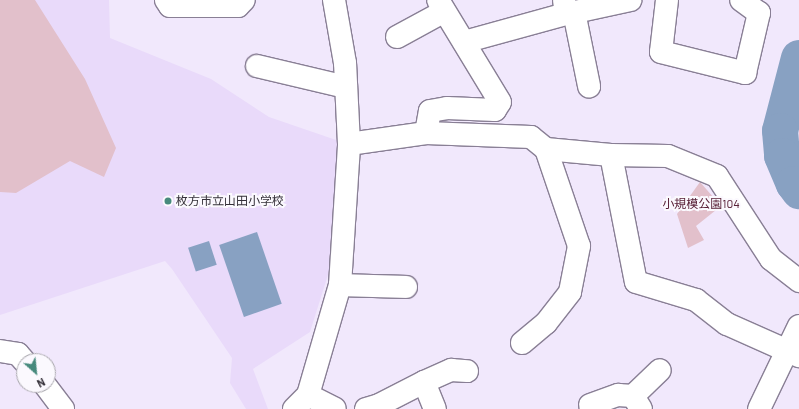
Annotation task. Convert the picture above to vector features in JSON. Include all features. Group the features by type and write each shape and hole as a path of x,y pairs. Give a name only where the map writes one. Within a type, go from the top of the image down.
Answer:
{"street":[{"path":"166,0 170,6 238,6 244,0"},
{"path":"334,0 345,63 349,144 340,285 301,402 335,409"},
{"path":"464,42 568,9 630,0"},
{"path":"667,0 661,52 744,73 759,13 741,0"},
{"path":"397,37 440,6 464,42 500,102 495,110 447,108 430,111 426,133"},
{"path":"568,9 589,86"},
{"path":"257,66 346,87"},
{"path":"349,144 426,133 531,137 546,149 579,246 570,292 546,323 522,343"},
{"path":"546,149 611,155 668,156 718,176 771,259 799,281"},
{"path":"611,155 636,282 696,300 727,324 793,353"},
{"path":"340,285 406,287"},
{"path":"759,409 793,353 799,326"},
{"path":"0,351 16,354"},
{"path":"366,409 379,405 451,370 467,371"},
{"path":"590,405 618,395 637,403 660,370"},
{"path":"424,382 436,409"},
{"path":"51,393 63,409"}],"shaded area":[{"name":"枚方市立山田小学校","path":"0,0 109,0 110,38 211,79 269,117 339,141 332,262 310,332 253,369 268,409 246,409 230,383 232,358 172,269 165,261 0,315"}],"green space":[{"path":"0,0 35,0 85,79 116,148 104,177 70,161 16,193 0,192"},
{"name":"小規模公園104","path":"700,182 721,206 696,226 704,240 688,248 677,214"}],"water":[{"path":"257,232 282,304 244,317 219,245"},
{"path":"209,241 217,265 196,272 188,248"}],"waterway":[{"path":"799,58 780,131 782,156 794,184 799,191"}],"place":[{"name":"枚方市立山田小学校","path":"168,201"}]}
